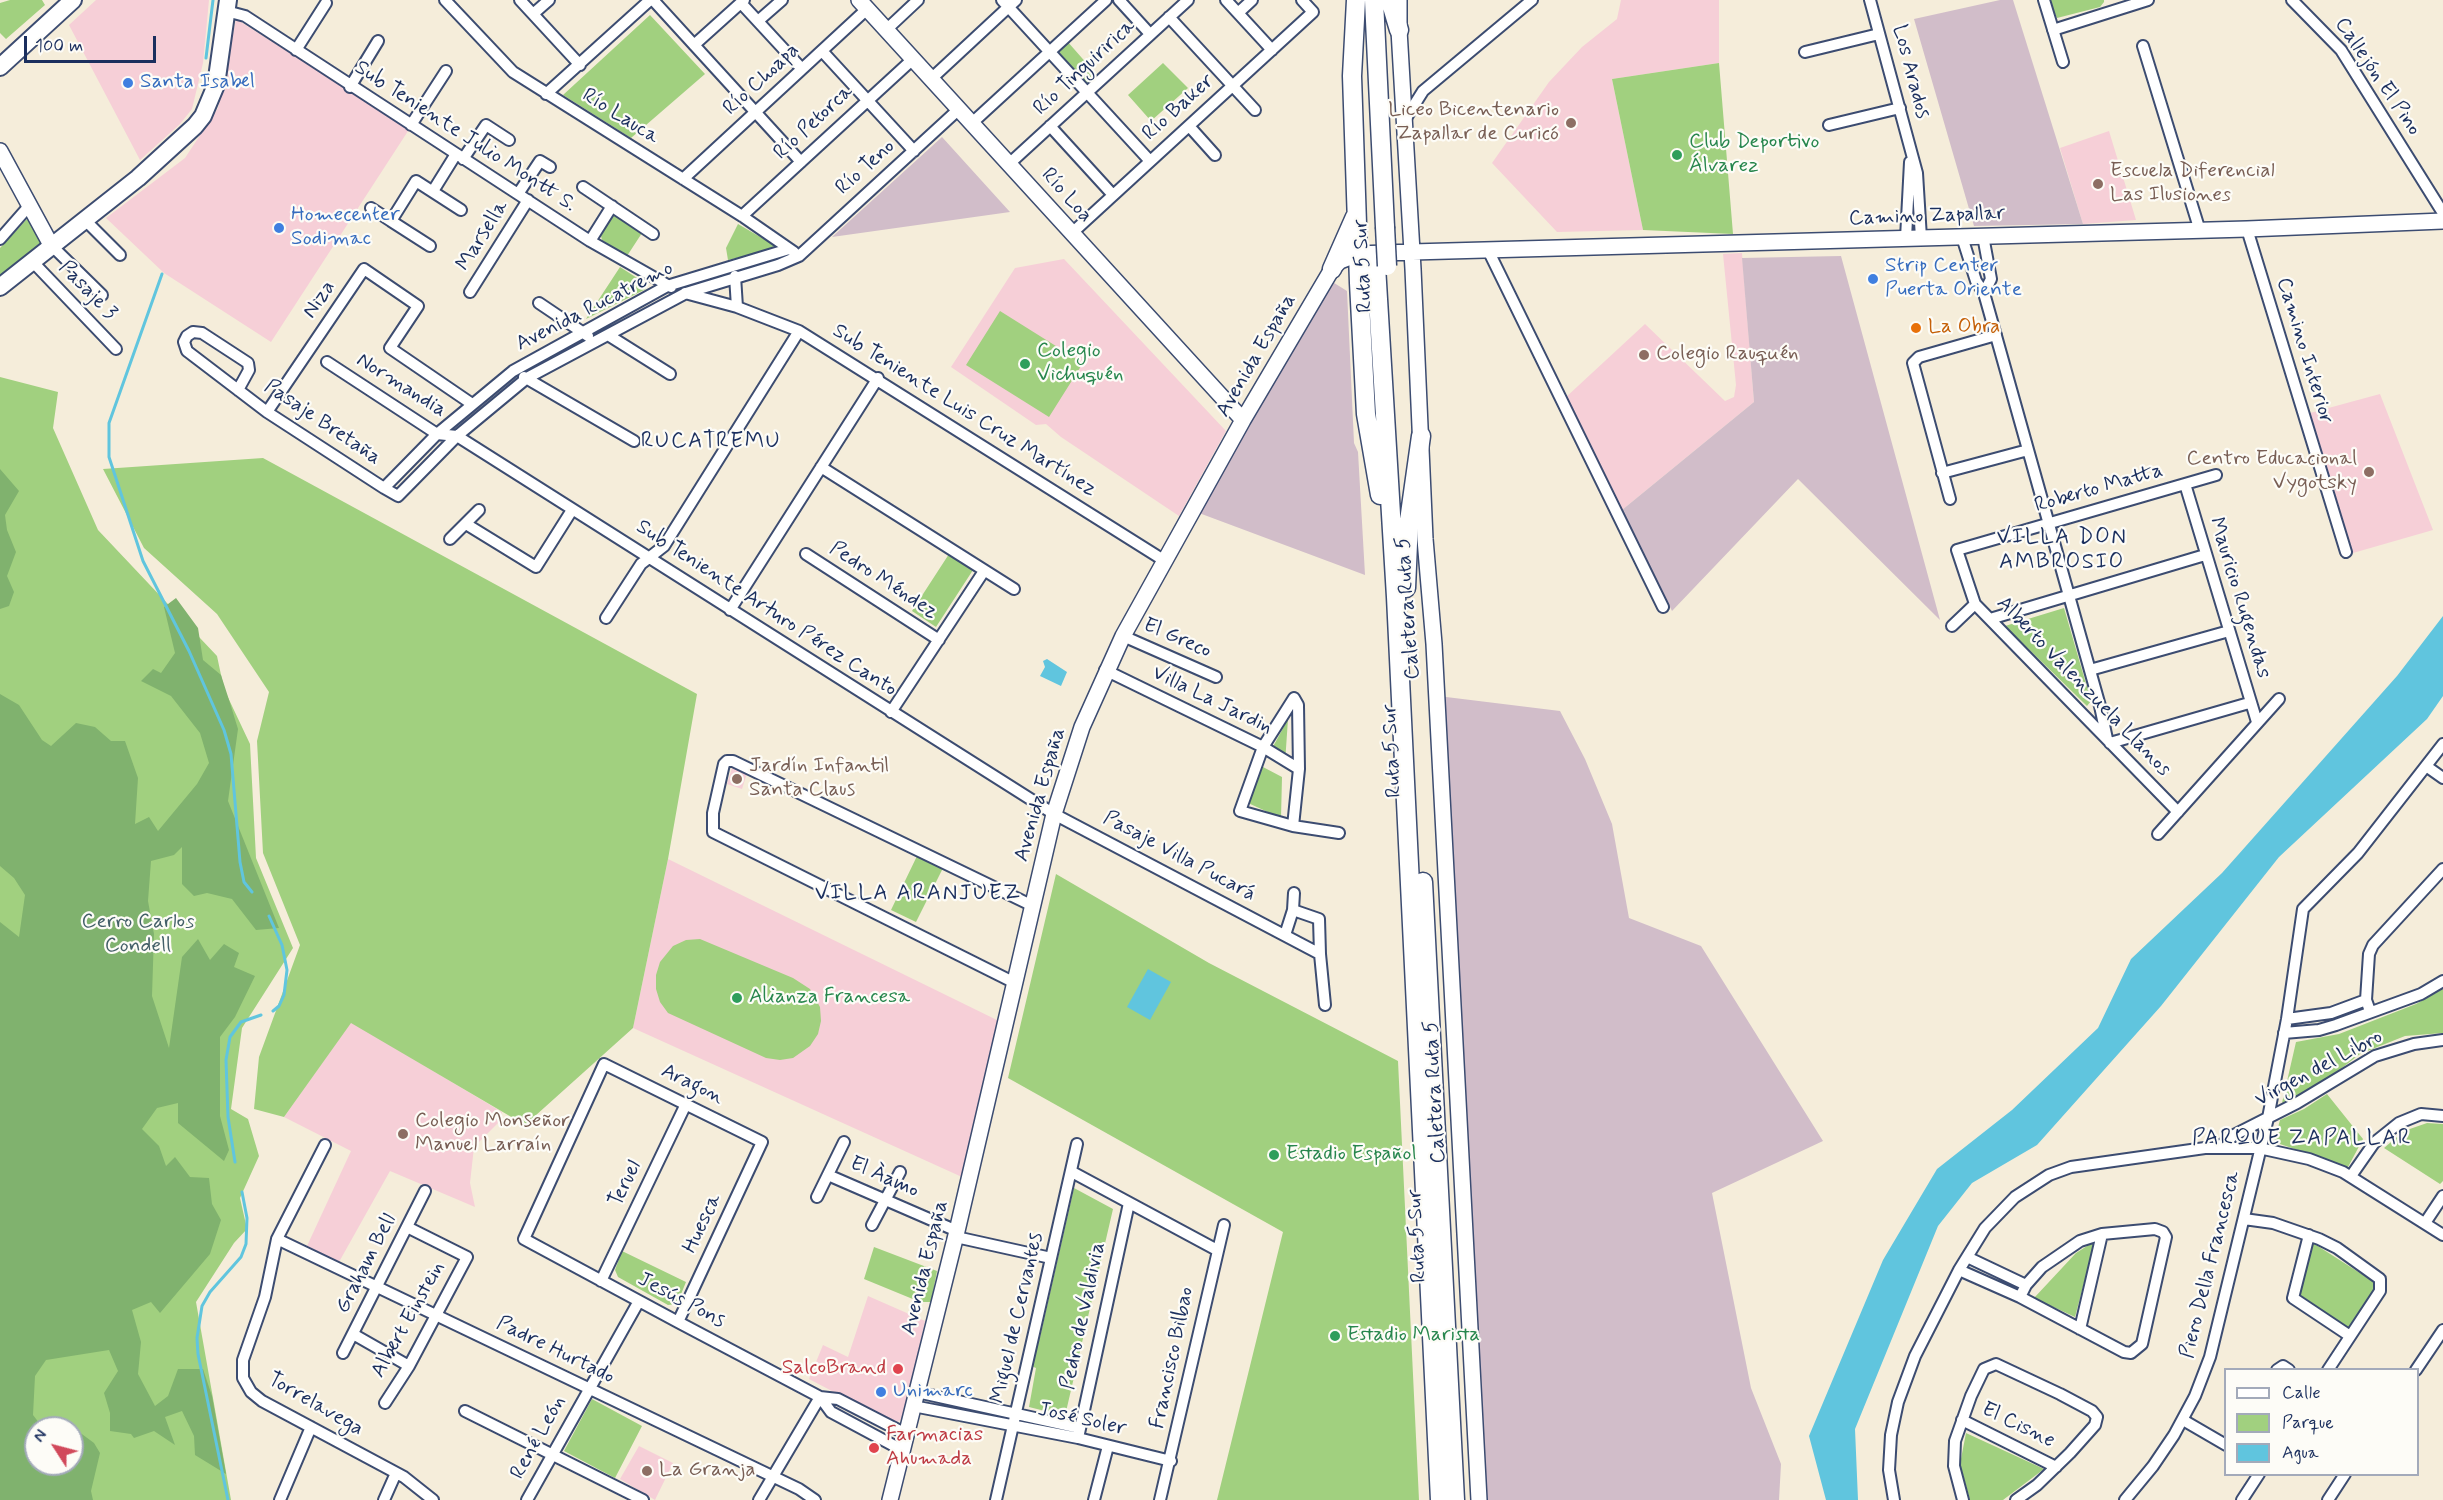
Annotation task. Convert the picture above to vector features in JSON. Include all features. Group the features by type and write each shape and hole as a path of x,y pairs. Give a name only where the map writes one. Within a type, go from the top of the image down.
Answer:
{"highway":[{"path":"1356,0 1352,76 1366,414 1401,593"},
{"name":"Ruta 5 Sur","path":"1364,0 1455,1500"},
{"name":"Ruta 5 Sur","path":"1374,0 1379,227"},
{"path":"1390,0 1399,30"},
{"path":"1356,216 1329,274 1344,274 1359,283"},
{"path":"1401,593 1421,436"},
{"name":"Ruta 5 Sur","path":"1401,593 1440,1500"}],"main road":[{"path":"0,67 73,0"},
{"name":"Caletera Ruta 5","path":"1400,0 1399,30 1479,1500"},
{"name":"Río Loa","path":"863,5 1243,420"},
{"path":"0,287 185,138 203,116 217,80 227,6"},
{"path":"2,158 51,245"},
{"name":"Camino Zapallar","path":"1412,252 2247,230 2443,221"},
{"name":"Avenida España","path":"890,1500 956,1234 1054,814 1082,727 1105,670 1243,420 1329,274 1345,258 1358,254 1412,252"}],"street":[{"name":"Río Lauca","path":"445,0 507,68 742,216 789,249"},
{"path":"520,0 580,65"},
{"path":"533,14 549,0"},
{"path":"546,94 652,0 801,162"},
{"path":"886,30 918,0"},
{"path":"972,123 1106,0"},
{"path":"1119,0 1150,34"},
{"name":"Río Tinguiririca","path":"1009,164 1188,0"},
{"path":"1226,0 1272,50"},
{"path":"1238,13 1252,0"},
{"name":"Río Baker","path":"1072,233 1313,12 1302,0"},
{"path":"1405,121 1423,91 1532,0"},
{"name":"Los Arados","path":"1870,0 1911,155 1913,238"},
{"path":"2044,0 2063,62"},
{"name":"Callejón El Pino","path":"2292,0 2341,50 2443,213"},
{"path":"694,45 742,1 802,69"},
{"path":"758,21 778,1"},
{"path":"931,79 1009,2 1050,51 1150,161"},
{"path":"2053,30 2114,6 2144,2"},
{"path":"296,50 326,3"},
{"name":"Río Choapa","path":"683,179 822,51 863,5"},
{"name":"Sub Teniente Julio Montt S.","path":"227,6 590,241 667,286 686,293"},
{"path":"1169,17 1255,110"},
{"path":"1805,52 1879,34"},
{"path":"350,87 378,41"},
{"path":"2143,46 2200,231"},
{"path":"822,51 914,151"},
{"name":"Río Petorca","path":"742,216 913,59"},
{"path":"411,125 446,71"},
{"path":"1403,85 1423,91"},
{"path":"1829,125 1900,108"},
{"name":"Río Teno","path":"799,256 959,109"},
{"path":"433,191 486,125 509,140"},
{"path":"1050,126 1113,195"},
{"path":"1188,126 1215,155"},
{"path":"518,194 540,161 550,167"},
{"path":"391,221 416,181 461,210"},
{"path":"583,187 653,234"},
{"name":"Marsella","path":"470,292 528,200"},
{"path":"0,239 29,206"},
{"path":"590,241 612,206"},
{"path":"370,208 430,246"},
{"path":"84,219 120,255"},
{"name":"Camino Interior","path":"2247,230 2346,552"},
{"path":"1983,236 1991,279 1984,292"},
{"path":"1962,237 1976,281 1984,292 2108,741 2249,703"},
{"path":"51,245 102,295"},
{"path":"789,249 799,256"},
{"name":"Avenida Rucatremo","path":"789,249 667,286 513,371 437,434 384,488 398,496 457,436 527,378 686,293 735,276 778,265 799,256"},
{"path":"1488,250 1663,607"},
{"name":"Pasaje 3","path":"32,261 116,349"},
{"name":"Niza","path":"267,412 364,269 418,306 390,348 472,404"},
{"path":"735,276 737,307"},
{"name":"Sub Teniente Luis Cruz Martínez","path":"686,293 737,307 800,331 878,378 1165,561"},
{"path":"539,303 584,332 595,342"},
{"path":"606,618 635,573 649,557 664,546 800,331"},
{"name":"Pasaje Bretaña","path":"238,390 249,370 248,363 202,333 193,332 187,336 184,342 187,351 238,390 267,412 384,488"},
{"path":"608,335 670,374"},
{"path":"1950,499 1913,368 1914,361 1919,357 1996,335"},
{"name":"Normandia","path":"327,362 437,434 457,436"},
{"path":"513,371 634,441"},
{"path":"730,610 878,378"},
{"name":"Sub Teniente Arturo Pérez Canto","path":"457,436 1054,814"},
{"path":"1942,473 2028,450"},
{"path":"821,467 1014,589"},
{"name":"Roberto Matta","path":"1957,550 2216,475"},
{"name":"Mauricio Rugendas","path":"2185,484 2249,703 2257,722"},
{"path":"450,539 479,510"},
{"path":"466,524 536,567 572,510"},
{"name":"Alberto Valenzuela Llanos","path":"1957,550 1975,604 2178,812"},
{"name":"Pedro Méndez","path":"806,554 939,640"},
{"path":"1990,619 2205,555"},
{"path":"891,712 984,571"},
{"path":"1952,626 1975,604"},
{"path":"2090,670 2229,631"},
{"name":"El Greco","path":"1123,636 1216,677"},
{"name":"Villa La Jardin","path":"1105,670 1263,747 1299,769"},
{"path":"1293,826 1299,769 1298,711 1297,700 1294,698 1263,747 1240,811 1293,826 1339,832"},
{"path":"2158,834 2279,699"},
{"path":"2083,715 2100,706"},
{"name":"Piero Della Francesca","path":"2124,1500 2153,1466 2183,1420 2210,1357 2268,1118 2288,1019 2303,909 2358,853 2443,744"},
{"path":"1015,983 713,832 713,813 721,772 727,761 733,761 1033,906"},
{"path":"2427,766 2443,778"},
{"name":"Pasaje Villa Pucará","path":"1054,814 1320,954"},
{"path":"2370,1011 2366,1000 2369,954 2373,945 2443,869"},
{"path":"1285,935 1293,910 1294,893"},
{"path":"1293,910 1319,919 1325,1005"},
{"path":"2284,1033 2319,1030 2421,994 2443,981"},
{"path":"2288,1019 2324,1015 2366,1000"},
{"name":"Virgen del Libro","path":"2219,1147 2234,1135 2375,1056 2414,1044 2443,1041"},
{"name":"Aragon","path":"524,1239 604,1064 762,1142"},
{"name":"Teruel","path":"601,1281 686,1104"},
{"path":"2351,1176 2373,1143 2399,1123 2421,1114 2443,1116"},
{"name":"Huesca","path":"678,1322 762,1142"},
{"path":"817,1197 844,1142"},
{"name":"Miguel de Cervantes","path":"996,1500 1077,1144"},
{"name":"Torrelavega","path":"325,1145 277,1239 265,1297 243,1359 242,1373 248,1388 256,1397 396,1473 433,1500"},
{"path":"1894,1500 1889,1452 1898,1402 1908,1371 1967,1257 2004,1206 2026,1188 2049,1175 2071,1167 2219,1147 2259,1148 2310,1159 2351,1176 2443,1235"},
{"path":"872,1225 900,1172"},
{"path":"1072,1172 1217,1250"},
{"name":"El Àamo","path":"828,1175 956,1234 1051,1258"},
{"name":"Graham Bell","path":"343,1353 425,1191"},
{"path":"2426,1223 2443,1196"},
{"name":"Pedro de Valdivia","path":"1078,1433 1129,1203"},
{"path":"2244,1219 2273,1223 2309,1235 2337,1248 2380,1279 2380,1291 2329,1368"},
{"name":"Francisco Bilbao","path":"1160,1500 1171,1461 1224,1225"},
{"name":"Albert Einstein","path":"385,1403 409,1366 467,1257 407,1227"},
{"path":"1959,1270 2020,1298 2127,1353 2140,1347 2167,1240 2163,1232 2155,1228 2102,1234 2060,1253 2026,1285 2020,1298"},
{"path":"2080,1329 2102,1234"},
{"path":"2309,1235 2293,1298 2350,1336"},
{"name":"Padre Hurtado","path":"277,1239 773,1476 815,1500"},
{"name":"Jesús Pons","path":"524,1239 820,1397 838,1399 906,1434"},
{"path":"1967,1257 2026,1285"},
{"name":"René León","path":"527,1500 639,1301"},
{"path":"2417,1368 2443,1330"},
{"path":"353,1334 409,1366"},
{"path":"1963,1500 1953,1459 1955,1441 1984,1369 1992,1364 2060,1394 2094,1413 2097,1420 2056,1467 2016,1500"},
{"path":"759,1500 820,1397"},
{"name":"Jesús Pons","path":"820,1397 831,1412 902,1450"},
{"name":"José Soler","path":"915,1399 1078,1433 1108,1446 1171,1461"},
{"path":"465,1411 643,1500"},
{"name":"El Cisne","path":"1962,1420 2056,1467"},
{"path":"2183,1420 2224,1444"},
{"path":"280,1500 312,1426"},
{"path":"1094,1500 1108,1446"},
{"path":"384,1500 396,1473"},
{"path":"2242,1500 2258,1476"},
{"path":"2328,1500 2344,1476"}],"shaded area":[{"path":"96,0 209,0 203,63 192,109 180,124 140,160 69,25"},
{"name":"Liceo Bicentenario Zapallar de Curicó","path":"1621,0 1719,0 1719,63 1612,79 1643,230 1557,232 1492,163 1549,82 1582,47 1617,19"},
{"path":"2000,0 2013,0 2083,224 1974,226 1914,19"},
{"path":"236,19 410,128 271,342 164,273 106,218 185,158 218,108"},
{"name":"Escuela Diferencial Las Ilusiones","path":"2109,131 2136,220 2083,224 2060,148"},
{"path":"942,137 1010,212 832,237"},
{"name":"Colegio Rauquén","path":"1742,253 1754,402 1622,510 1565,398 1645,324 1725,401 1734,397 1736,385 1723,254"},
{"path":"1841,256 1940,620 1798,479 1672,611 1622,510 1754,402 1742,258"},
{"name":"Colegio Vichuquén","path":"1064,259 1226,431 1179,516 1061,437 1046,424 1036,425 951,367 1015,268"},
{"path":"1331,281 1347,291 1354,443 1358,452 1365,575 1199,513"},
{"name":"Centro Educacional Vygotsky","path":"2380,394 2433,530 2353,553 2310,413"},
{"path":"1438,696 1560,711 1585,759 1612,824 1629,918 1701,946 1823,1141 1712,1193 1751,1388 1781,1464 1779,1500 1483,1500"},
{"name":"Jardín Infantil Santa Claus","path":"732,768 747,773 742,789 727,784"},
{"name":"Alianza Francesa","path":"668,859 1001,1022 962,1177 633,1028"},
{"name":"Colegio Monseñor Manuel Larraín","path":"351,1022 502,1112 499,1122 474,1147 470,1183 475,1207 390,1171 339,1262 307,1246 351,1151 284,1117"},
{"path":"868,1296 925,1321 904,1417 895,1424 809,1379 823,1345 848,1357"},
{"name":"La Granja","path":"639,1446 673,1463 655,1500 620,1479"}],"green space":[{"path":"10,0 42,0 45,5 6,39 0,33 0,3"},
{"path":"2048,0 2104,0 2104,2 2100,7 2057,18"},
{"path":"650,15 705,74 631,138 563,95"},
{"path":"1067,41 1096,74 1087,83 1057,50"},
{"path":"1163,63 1188,88 1151,121 1128,95"},
{"name":"Club Deportivo Álvarez","path":"1719,63 1733,234 1643,230 1612,79"},
{"path":"613,214 642,233 627,256 602,240 600,232"},
{"path":"28,218 44,246 0,281 0,248"},
{"path":"738,224 774,245 771,250 728,260 726,248"},
{"path":"620,267 645,283 646,289 586,319"},
{"name":"Colegio Vichuquén","path":"1000,311 1083,363 1049,417 966,365"},
{"name":"Cerro Carlos Condell","path":"0,377 58,392 53,428 98,530 217,656 224,689 250,744 256,858 293,948 242,1028 231,1109 248,1119 259,1156 240,1198 247,1229 234,1243 196,1302 231,1500 0,1500"},
{"path":"263,458 697,694 668,859 633,1028 525,1125 351,1023 284,1117 254,1109 259,1057 300,945 263,853 257,741 269,692 217,614 144,548 103,469"},
{"path":"0,469 19,491 5,515 7,530 16,552 7,576 14,592 9,606 0,609"},
{"path":"949,554 973,570 936,627 912,611"},
{"name":"Cerro Carlos Condell","path":"176,598 198,628 203,660 221,675 238,729 228,801 279,928 256,930 232,899 207,893 194,896 182,884 182,847 174,855 151,861 148,901 154,934 152,996 169,1048 182,957 198,939 210,960 224,944 239,953 234,967 255,976 235,1017 220,1037 220,1116 229,1150 224,1161 178,1123 178,1103 157,1108 142,1129 159,1146 166,1166 175,1157 190,1177 209,1178 212,1204 221,1220 210,1254 160,1313 151,1302 132,1310 141,1342 138,1374 155,1406 168,1396 178,1369 203,1369 212,1396 226,1474 195,1455 194,1436 182,1411 165,1417 175,1445 154,1431 134,1438 131,1434 110,1431 110,1413 104,1393 118,1371 109,1350 46,1360 35,1376 34,1416 24,1416 24,1476 84,1476 84,1436 94,1443 100,1453 91,1491 93,1500 0,1500 0,922 19,937 25,895 14,878 0,866 0,694 19,705 42,740 51,746 76,723 95,727 111,741 125,741 138,778 135,824 149,817 158,831 197,784 209,763 200,733 171,696 141,681 153,669 161,673 175,653 164,607"},
{"path":"2064,608 2091,701 2087,706 2005,626"},
{"path":"1288,719 1285,763 1269,754"},
{"path":"1263,767 1282,777 1281,818 1248,803"},
{"path":"917,856 943,868 916,922 891,910"},
{"name":"Estadio Español","path":"1056,874 1209,963 1398,1061 1419,1500 1217,1500 1283,1232 1008,1078"},
{"name":"Alianza Francesa","path":"700,939 793,978 810,989 820,1007 821,1021 818,1034 810,1046 793,1058 780,1060 766,1058 668,1013 660,1002 656,989 656,975 660,962 673,946 686,940"},
{"path":"2443,989 2443,1033 2405,1036 2360,1054 2320,1085 2282,1103 2296,1042 2339,1034 2416,1004"},
{"path":"2327,1094 2363,1139 2348,1167 2274,1142 2280,1120 2304,1109"},
{"path":"2427,1123 2443,1124 2443,1181 2440,1184 2384,1148 2404,1131"},
{"path":"1074,1188 1113,1209 1065,1416 1029,1407 1036,1368 1029,1365 1035,1338 1040,1337"},
{"path":"2095,1241 2075,1317 2034,1298 2076,1253"},
{"path":"2313,1243 2374,1282 2376,1289 2350,1329 2300,1295"},
{"path":"874,1247 937,1271 931,1302 920,1302 864,1279"},
{"path":"622,1251 686,1282 677,1304 668,1305 618,1277 615,1270"},
{"path":"592,1399 642,1426 615,1478 564,1451"},
{"path":"1966,1433 2044,1469 2003,1500 1970,1500 1960,1464"}],"water":[{"path":"2443,616 2443,696 2427,719 2279,857 2161,1006 2037,1145 1972,1183 1938,1226 1855,1429 1858,1500 1826,1500 1809,1436 1883,1260 1937,1169 2012,1110 2098,1028 2131,959 2222,873 2397,676"},
{"path":"1047,659 1067,672 1061,686 1040,676 1045,667 1043,661"},
{"path":"1148,969 1171,982 1150,1020 1127,1007"}],"waterway":[{"path":"206,58 213,0"},
{"path":"162,274 109,423 109,457 143,561 189,651 224,730 231,754 240,862 244,882 252,892"},
{"path":"269,916 282,945 287,970 284,995 279,1006 273,1011"},
{"path":"235,1162 228,1117 226,1060 230,1037 241,1022 261,1015"},
{"path":"228,1500 198,1354 197,1338 202,1306 210,1292 241,1257 246,1244 247,1218 242,1192"}],"place":[{"name":"Santa Isabel","path":"128,83"},
{"name":"Liceo Bicentenario Zapallar de Curicó","path":"1571,123"},
{"name":"Club Deportivo Álvarez","path":"1677,155"},
{"name":"Escuela Diferencial Las Ilusiones","path":"2098,184"},
{"name":"Homecenter Sodimac","path":"279,228"},
{"name":"Strip Center Puerta Oriente","path":"1873,279"},
{"name":"La Obra","path":"1916,328"},
{"name":"Colegio Rauquén","path":"1644,355"},
{"name":"Colegio Vichuquén","path":"1025,364"},
{"name":"Centro Educacional Vygotsky","path":"2369,472"},
{"name":"Jardín Infantil Santa Claus","path":"737,779"},
{"name":"Alianza Francesa","path":"737,998"},
{"name":"Colegio Monseñor Manuel Larraín","path":"403,1134"},
{"name":"Estadio Español","path":"1274,1155"},
{"name":"Estadio Marista","path":"1335,1336"},
{"name":"SalcoBrand","path":"898,1369"},
{"name":"Unimarc","path":"881,1392"},
{"name":"Farmacias Ahumada","path":"874,1448"},
{"name":"La Granja","path":"647,1471"}],"district":[{"name":"RUCATREMU","path":"711,442"},
{"name":"VILLA DON AMBROSIO","path":"2062,550"},
{"name":"VILLA ARANJUEZ","path":"918,894"},
{"name":"PARQUE ZAPALLAR","path":"2302,1139"}]}
